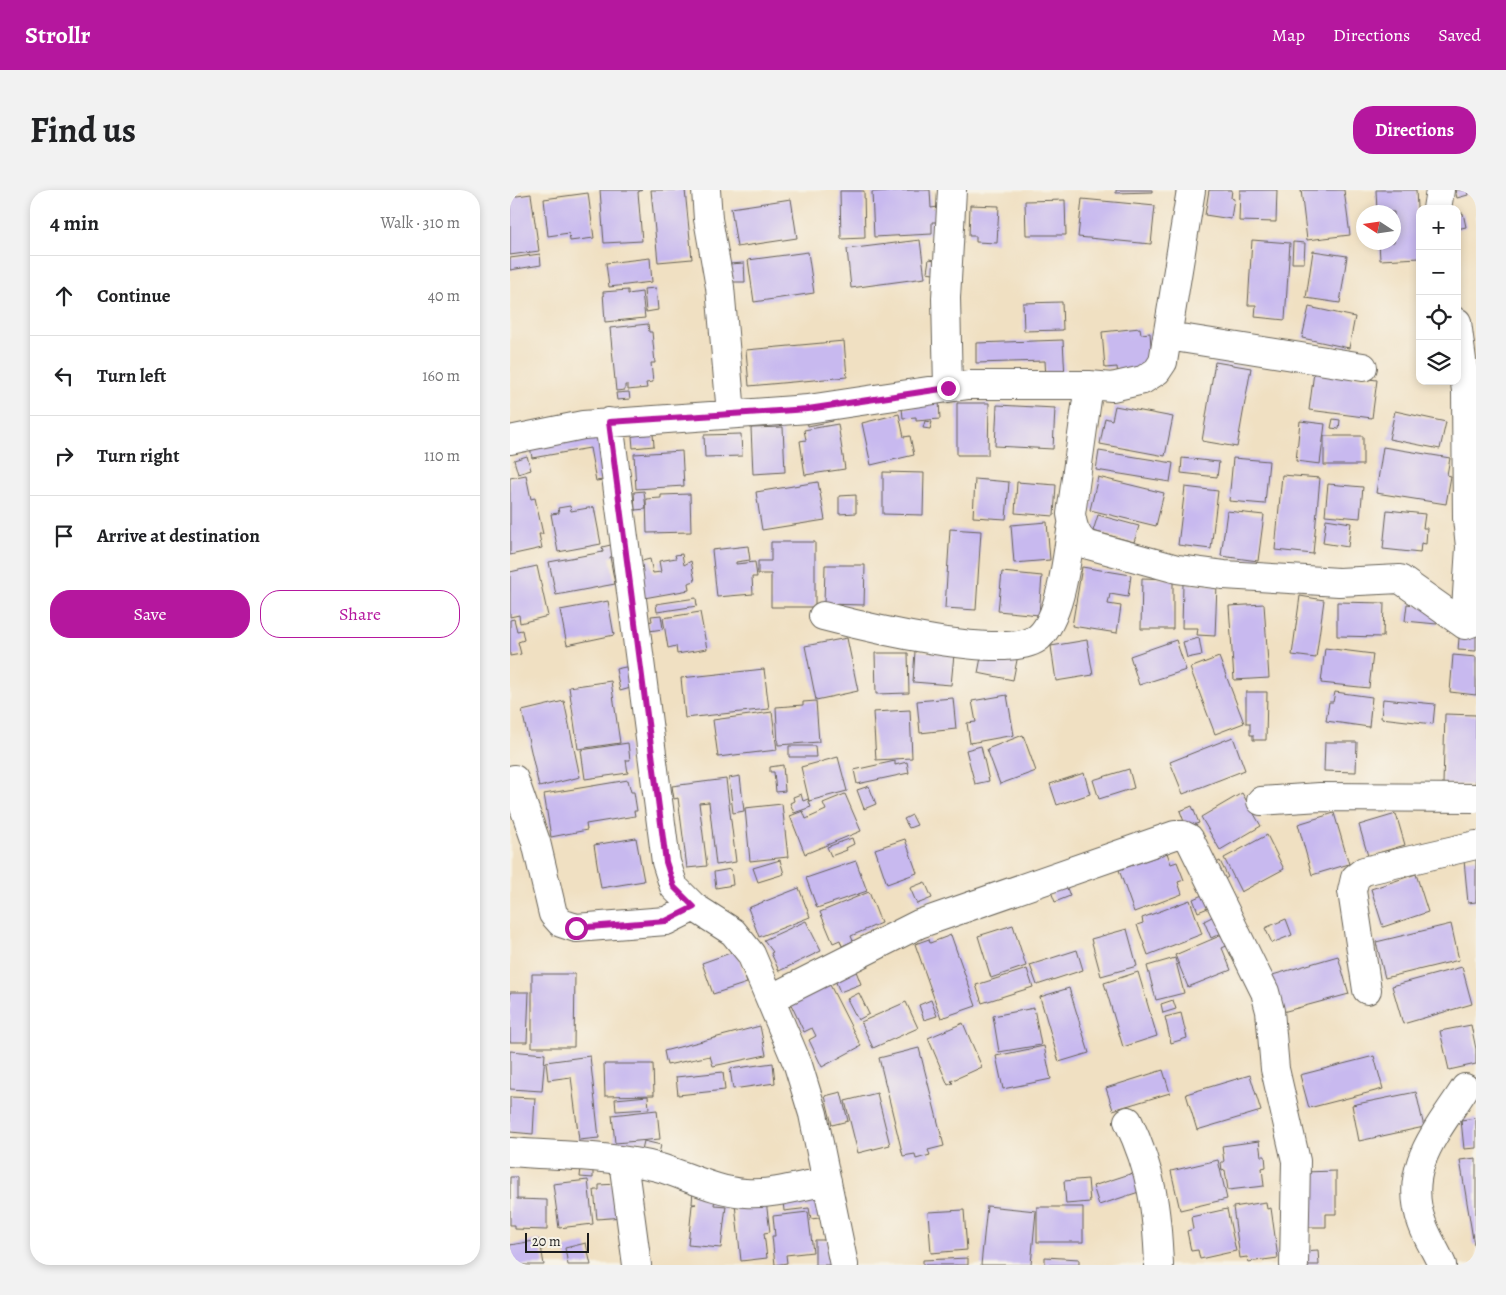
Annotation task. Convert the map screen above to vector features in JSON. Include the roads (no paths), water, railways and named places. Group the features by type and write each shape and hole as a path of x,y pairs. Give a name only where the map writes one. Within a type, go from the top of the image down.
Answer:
{"street":[{"path":"706,190 708,219 720,287 731,414"},
{"path":"948,388 946,298 952,190"},
{"path":"510,440 583,425 808,409 968,385 1089,385 1112,387 1132,383 1150,376 1163,362 1191,190"},
{"path":"1438,205 1440,190"},
{"path":"1168,336 1363,367"},
{"path":"1459,340 1466,391 1466,489 1470,547 1471,623"},
{"path":"823,616 872,629 947,642 1014,645 1032,641 1040,636 1051,620 1060,590 1072,525 1071,514 1089,385"},
{"path":"609,422 666,862 674,887 694,907 733,932 751,954 798,1066 813,1114 844,1265"},
{"path":"1072,525 1078,537 1085,544 1177,569 1273,579 1339,582 1400,579 1471,623"},
{"path":"514,779 536,842 553,914 560,923 576,928 666,921 694,907"},
{"path":"1261,801 1320,797 1476,798"},
{"path":"770,999 919,924 1174,835 1182,835 1189,838 1265,992 1270,1011 1276,1070 1296,1161 1294,1265"},
{"path":"1367,990 1352,891 1355,878 1364,871 1476,845"},
{"path":"1442,1265 1422,1223 1416,1198 1416,1172 1424,1154 1465,1088"},
{"path":"1128,1121 1147,1167 1157,1211 1159,1265"},
{"path":"510,1152 623,1161 657,1168 721,1188 745,1193 827,1181"},
{"path":"623,1161 637,1265"}]}
